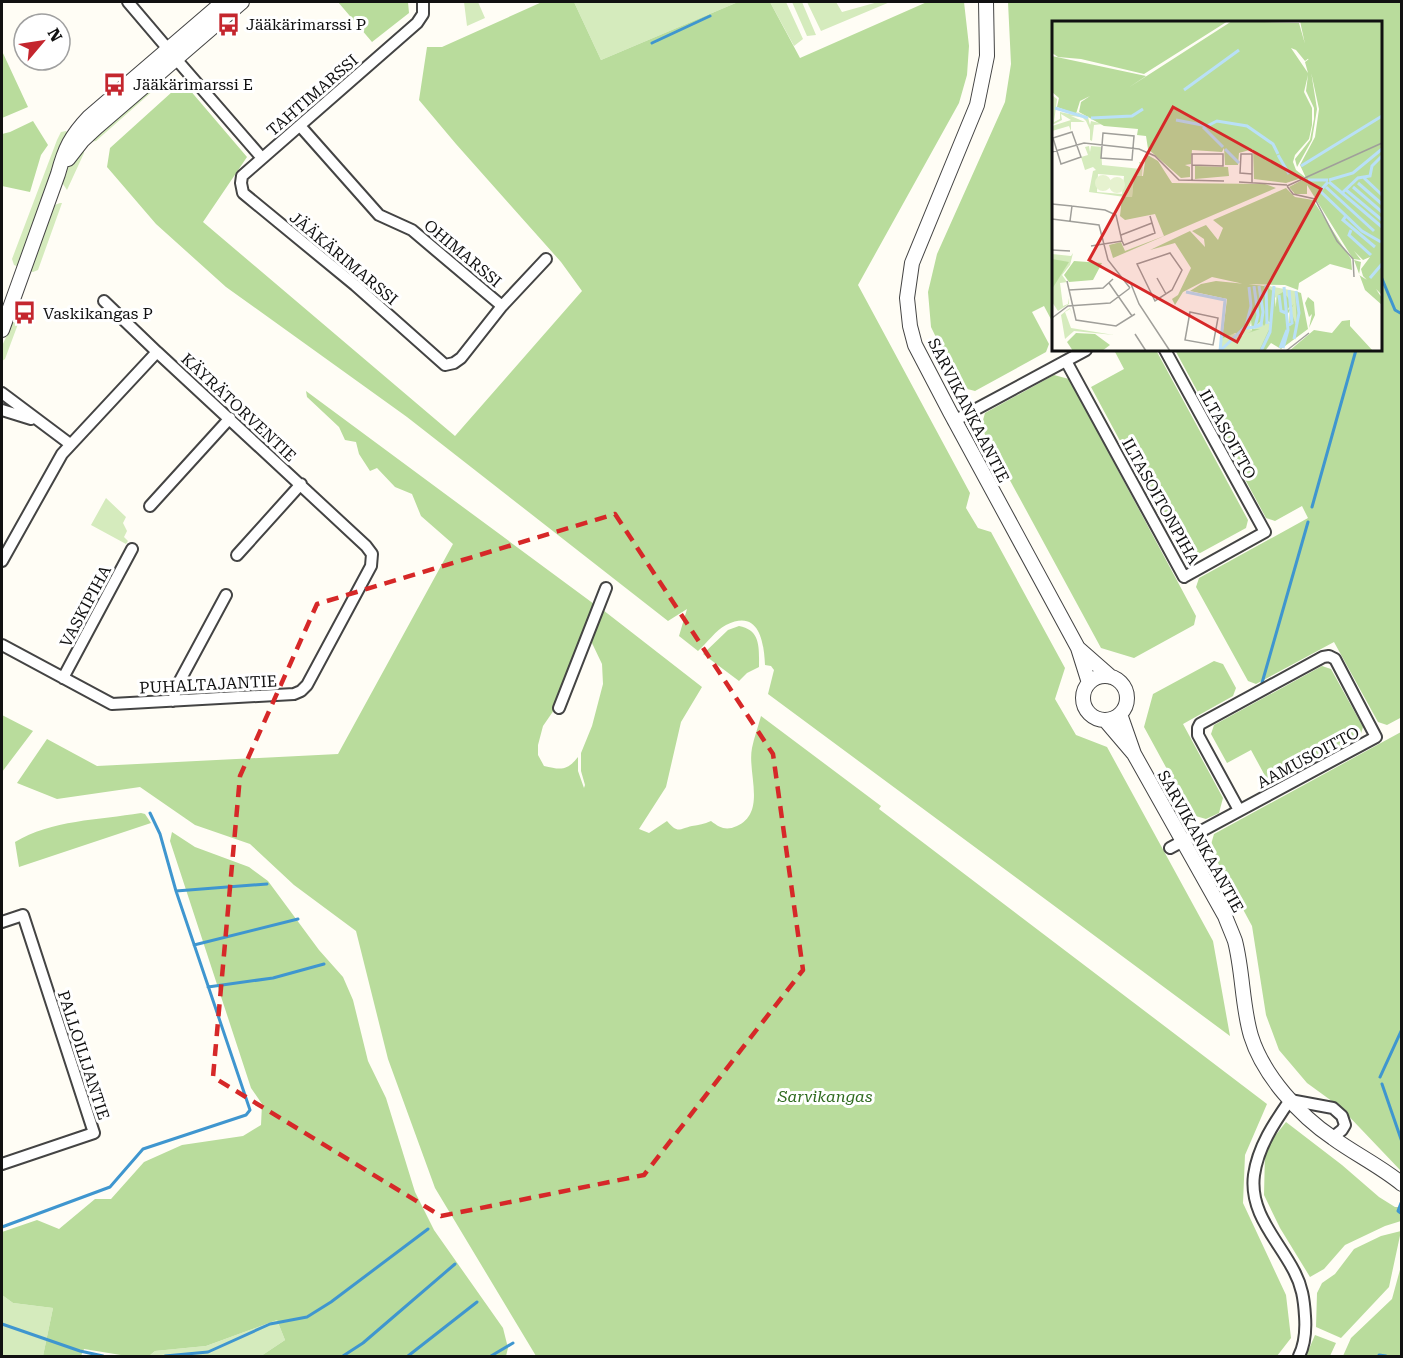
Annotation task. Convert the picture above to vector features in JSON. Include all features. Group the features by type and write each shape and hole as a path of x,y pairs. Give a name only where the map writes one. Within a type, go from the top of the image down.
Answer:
{"street":[{"path":"128,2 262,158"},
{"path":"2,330 58,174 82,141 223,2"},
{"path":"172,54 242,2"},
{"name":"TAHTIMARSSI","path":"262,158 301,127 417,23 423,14 423,2"},
{"name":"SARVIKANKAANTIE","path":"986,2 987,56 978,105 916,250 907,298 910,326 915,345 954,421 1078,648 1089,683 1084,691 1085,707 1096,718 1105,720 1134,754"},
{"name":"OHIMARSSI","path":"301,127 378,215 412,230 502,306"},
{"name":"JÄÄKÄRIMARSSI","path":"262,158 242,176 243,193 355,285 445,365 461,358 502,306 546,259"},
{"path":"104,301 157,352"},
{"path":"954,421 1084,351"},
{"name":"ILTASOITTO","path":"1167,351 1265,532"},
{"name":"KÄYRÄTORVENTIE","path":"70,444 157,352 366,546"},
{"name":"ILTASOITONPIHA","path":"1066,360 1184,577 1265,532"},
{"path":"2,393 70,444 62,454 2,561"},
{"path":"2,410 45,424"},
{"path":"150,506 230,418"},
{"path":"237,555 301,484"},
{"name":"PUHALTAJANTIE","path":"2,645 112,704 294,694 301,691 315,670 371,566 372,554 366,546"},
{"name":"VASKIPIHA","path":"63,678 132,549"},
{"path":"559,708 606,588"},
{"path":"173,701 177,686 226,595"},
{"name":"SARVIKANKAANTIE","path":"1078,648 1123,685 1127,700 1120,714 1134,754 1225,916 1234,941 1251,1035 1260,1060 1290,1100 1309,1120 1332,1138 1372,1161 1401,1184"},
{"name":"AAMUSOITTO","path":"1170,848 1376,737 1335,660 1329,656 1323,657 1200,724 1198,735 1239,810"},
{"path":"1089,683 1099,677 1111,677"},
{"path":"1105,720 1120,714"},
{"name":"PALLOILIJANTIE","path":"2,922 23,915 94,1133 2,1164"},
{"path":"1299,1356 1306,1329 1303,1291 1294,1271 1258,1214 1254,1178 1257,1157 1290,1100 1334,1108 1342,1116 1345,1125 1332,1138"}],"highlighted area":[{"path":"615,514 773,754 803,970 644,1175 441,1216 213,1077 240,776 317,604"}],"green space":[{"path":"338,2 408,2 409,13 372,42"},
{"path":"464,2 478,2 485,18 467,26"},
{"path":"542,2 574,2 601,60 738,2 770,2 800,58 927,2 964,2 969,46 967,75 959,103 858,285 970,493 966,508 978,528 991,532 1065,668 1055,699 1076,735 1107,747 1213,941 1230,1036 768,694 774,670 771,666 765,665 761,638 753,624 737,621 726,625 698,651 679,636 687,609 668,621 407,417 226,287 156,224 107,167 110,148 183,82 247,157 203,222 455,436 582,291 561,262 419,100 427,47 442,47"},
{"path":"574,2 738,2 601,60"},
{"path":"770,2 786,2 803,39 794,46"},
{"path":"792,2 802,2 816,35 807,36"},
{"path":"807,2 836,2 842,12 878,2 890,2 821,31"},
{"path":"1008,2 1401,2 1402,717 1387,725 1378,722 1334,642 1256,684 1248,681 1196,587 1199,578 1308,518 1302,506 1275,521 1266,518 1176,351 1382,351 1382,21 1052,21 1052,321 1044,306 1032,312 1049,344 1046,352 975,391 960,387 931,327 928,292 937,254 1005,102 1011,64"},
{"path":"2,51 28,107 2,118"},
{"path":"163,78 163,82 96,141 90,142 95,132"},
{"path":"33,121 48,145 41,155 30,192 2,186 2,134"},
{"path":"66,131 69,134 19,267 14,265 12,259 57,140 61,132"},
{"path":"84,149 67,190 61,181 63,176 76,156"},
{"path":"62,203 38,270 29,271 52,206"},
{"path":"13,322 18,324 5,359 2,361 2,346"},
{"path":"1115,351 1157,351 1248,520 1246,528 1191,558 1182,556 1091,387 1124,369"},
{"path":"1054,375 1069,379 1196,616 1194,625 1134,658 1101,648 981,427 985,413"},
{"name":"Sarvikangas","path":"306,391 594,604 559,691 554,710 543,726 538,755 544,766 567,767 578,757 578,771 584,788 581,753 592,726 603,684 602,664 591,641 603,610 702,687 681,722 666,787 639,829 649,833 667,821 679,830 711,821 720,827 730,828 746,820 754,802 751,758 761,716 881,806 879,809 1267,1104 1245,1155 1243,1203 1286,1295 1291,1338 1277,1356 536,1356 435,1188 388,1059 356,931 294,885 250,844 195,825 140,787 57,799 17,783 47,739 97,766 338,754 453,544 421,516 412,494 395,487 377,468 370,471 359,454 356,442 345,440 339,427 307,397"},
{"path":"106,498 126,517 123,523 127,531 124,537 128,541 126,544 91,525"},
{"path":"739,626 751,631 755,636 759,667 747,673 739,681 703,654 728,630"},
{"path":"1214,661 1223,664 1236,688 1233,696 1183,724 1223,798 1219,813 1206,819 1192,815 1144,727 1153,694"},
{"path":"1322,666 1331,669 1363,727 1360,737 1270,785 1251,750 1227,763 1211,734 1214,725"},
{"path":"2,715 33,731 2,772"},
{"path":"1401,732 1401,1171 1340,1107 1307,1083 1279,1050 1266,1015 1252,926 1210,848 1214,834"},
{"path":"145,814 151,823 19,867 15,842 29,835 60,825"},
{"path":"172,832 195,847 249,867 268,881 319,950 343,977 353,1000 368,1061 386,1098 415,1192 434,1230 503,1328 508,1348 506,1356 261,1356 285,1340 277,1320 206,1346 155,1351 149,1356 127,1356 84,1349 81,1356 43,1356 53,1308 13,1303 2,1295 2,1232 37,1220 59,1229 95,1199 111,1199 144,1162 182,1145 243,1136 261,1125 262,1104 251,1088 170,841"},
{"path":"1286,1122 1379,1197 1395,1207 1401,1207 1401,1221 1345,1245 1324,1269 1310,1277 1280,1228 1264,1195 1267,1146"},
{"path":"1401,1231 1389,1287 1341,1338 1316,1327 1317,1293 1322,1283 1335,1274 1354,1249 1381,1236"},
{"path":"1401,1266 1401,1356 1343,1356 1351,1338 1392,1299"},
{"path":"2,1295 13,1303 53,1308 43,1356 2,1356"},
{"path":"277,1320 285,1340 261,1356 149,1356 155,1351 206,1346"},
{"path":"1315,1335 1336,1343 1330,1356 1306,1356"}],"waterway":[{"path":"652,43 710,16"},
{"path":"1382,279 1395,310 1402,314"},
{"path":"1312,507 1356,351"},
{"path":"1262,683 1308,522"},
{"path":"2,1227 110,1187 143,1149 246,1115 250,1110 176,891 160,834 150,813"},
{"path":"176,891 267,884"},
{"path":"194,945 298,919"},
{"path":"208,987 273,978 324,964"},
{"path":"1380,1077 1402,1029"},
{"path":"1382,1084 1402,1142"},
{"path":"1401,1203 1398,1211 1402,1214"},
{"path":"165,1356 208,1352 270,1324 307,1317 331,1302 428,1229"},
{"path":"343,1356 363,1343 455,1264"},
{"path":"408,1356 477,1302"},
{"path":"2,1324 80,1351 103,1356"},
{"path":"491,1356 513,1343"},
{"path":"1379,1356 1386,1356"}],"place":[{"name":"Jääkärimarssi P","path":"228,24"},
{"name":"Jääkärimarssi E","path":"115,84"},
{"name":"Vaskikangas P","path":"25,313"}]}
